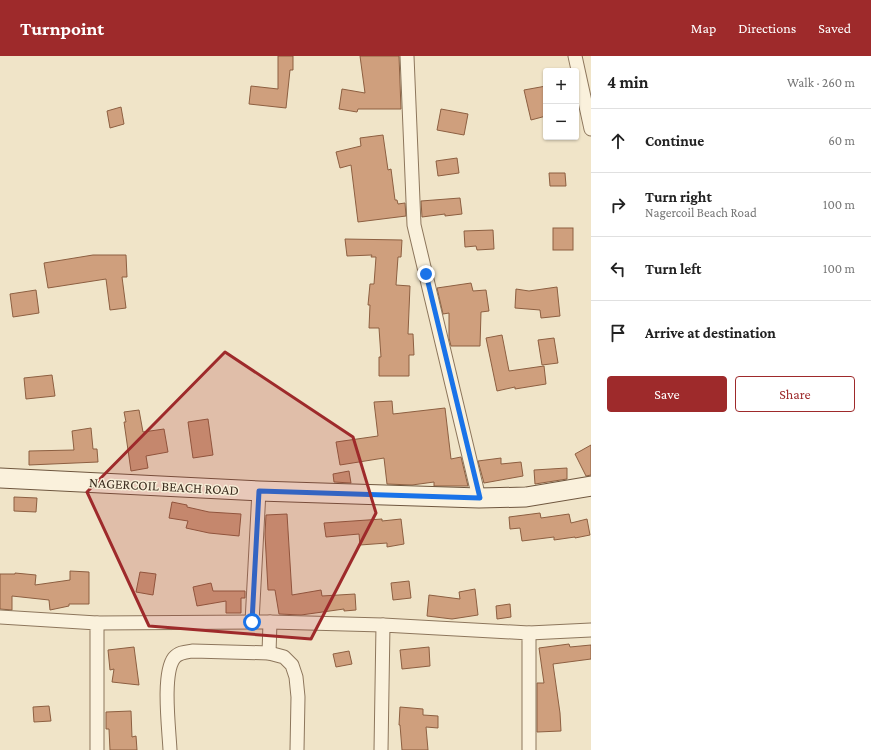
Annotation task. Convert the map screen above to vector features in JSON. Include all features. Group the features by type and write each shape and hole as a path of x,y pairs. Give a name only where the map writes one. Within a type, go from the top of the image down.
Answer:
{"main road":[{"name":"NAGERCOIL BEACH ROAD","path":"0,478 259,491 480,498 526,497 591,486"}],"street":[{"path":"407,56 414,225 480,498"},
{"path":"575,56 591,129"},
{"path":"252,622 259,491"},
{"path":"0,617 97,623 270,622 383,625 529,633 591,630"},
{"path":"269,653 270,622"},
{"path":"97,623 97,750"},
{"path":"381,750 383,625"},
{"path":"529,633 529,750"},
{"path":"170,750 167,683 170,666 174,658 181,652 194,651 269,653 284,657 292,665 296,677 298,697 297,750"}],"highlighted area":[{"path":"225,352 353,437 376,513 311,639 149,626 87,492"}],"building":[{"path":"278,56 293,56 293,70 290,70 286,108 249,104 251,86 278,89"},
{"path":"360,56 399,56 401,109 358,109 357,112 339,109 342,89 365,93"},
{"path":"543,87 543,117 531,120 524,90"},
{"path":"121,107 124,124 110,128 107,111"},
{"path":"441,109 468,114 464,135 437,130"},
{"path":"383,135 388,170 391,169 395,200 397,200 398,204 405,203 406,216 358,222 351,165 340,168 336,152 361,146 360,138"},
{"path":"457,158 459,173 438,176 436,161"},
{"path":"549,173 565,173 566,186 550,186"},
{"path":"460,198 462,214 445,216 445,214 422,217 421,201"},
{"path":"553,228 573,228 573,250 553,250"},
{"path":"493,230 494,249 477,250 476,246 465,247 464,231"},
{"path":"345,239 402,240 401,257 398,257 396,285 410,286 408,334 413,334 414,355 409,355 409,376 379,376 379,357 381,357 379,328 369,328 370,305 368,305 370,284 374,284 376,257 371,257 372,255 347,256"},
{"path":"93,255 126,255 127,277 122,277 126,308 110,310 106,279 48,288 44,263"},
{"path":"471,283 473,291 486,290 489,311 481,312 480,346 451,346 449,338 449,313 443,314 437,288"},
{"path":"557,287 560,316 541,318 540,310 515,308 516,289 529,291"},
{"path":"36,290 39,313 13,317 10,294"},
{"path":"502,335 509,371 544,366 546,384 515,389 515,387 497,391 486,338"},
{"path":"554,338 558,363 542,365 538,340"},
{"path":"52,375 55,396 26,399 24,378"},
{"path":"392,401 393,414 445,408 451,459 461,457 468,486 434,486 434,482 412,485 387,484 384,458 340,465 336,442 378,436 374,402"},
{"path":"139,410 143,432 164,429 168,452 146,456 148,468 131,471 124,412"},
{"path":"208,419 213,455 193,458 188,422"},
{"path":"91,428 93,449 97,449 98,462 29,465 29,451 74,450 72,431"},
{"path":"591,445 591,475 586,476 575,454"},
{"path":"501,458 501,464 521,462 523,476 484,483 478,461"},
{"path":"567,468 567,479 535,484 534,470"},
{"path":"349,471 351,483 334,482 333,474"},
{"path":"14,497 37,498 36,512 14,511"},
{"path":"172,502 209,512 241,514 239,536 209,533 186,528 188,521 169,518"},
{"path":"540,513 541,518 569,514 571,523 587,519 590,535 554,540 554,537 522,541 520,528 510,529 509,517"},
{"path":"287,514 292,595 321,590 322,596 355,594 356,610 344,611 344,609 301,615 279,614 275,590 268,590 265,534 266,515"},
{"path":"382,519 382,521 401,519 404,544 387,547 387,543 360,545 359,534 326,537 324,523"},
{"path":"70,571 89,572 89,604 69,604 69,606 50,610 49,600 12,596 12,610 0,609 0,574 15,573 36,575 35,585 70,580"},
{"path":"140,572 156,574 153,595 136,592"},
{"path":"409,581 411,598 393,600 391,583"},
{"path":"211,583 213,591 245,591 245,598 241,598 241,613 226,613 226,601 197,606 193,587"},
{"path":"475,589 478,615 452,619 427,616 429,595 460,599 459,592"},
{"path":"510,604 511,617 497,619 496,606"},
{"path":"569,644 570,647 591,645 591,659 553,664 561,731 537,732 537,683 544,683 539,648"},
{"path":"134,647 139,685 112,682 114,669 110,670 108,650"},
{"path":"429,647 430,666 402,669 400,650"},
{"path":"349,651 352,664 336,667 333,654"},
{"path":"49,706 51,721 34,722 33,707"},
{"path":"400,707 423,709 423,715 438,716 438,728 426,727 428,750 402,750 399,725"},
{"path":"131,711 132,737 136,736 137,750 110,750 109,729 106,729 106,712"}],"route":[{"path":"252,622 259,491 480,498 426,274"}]}
